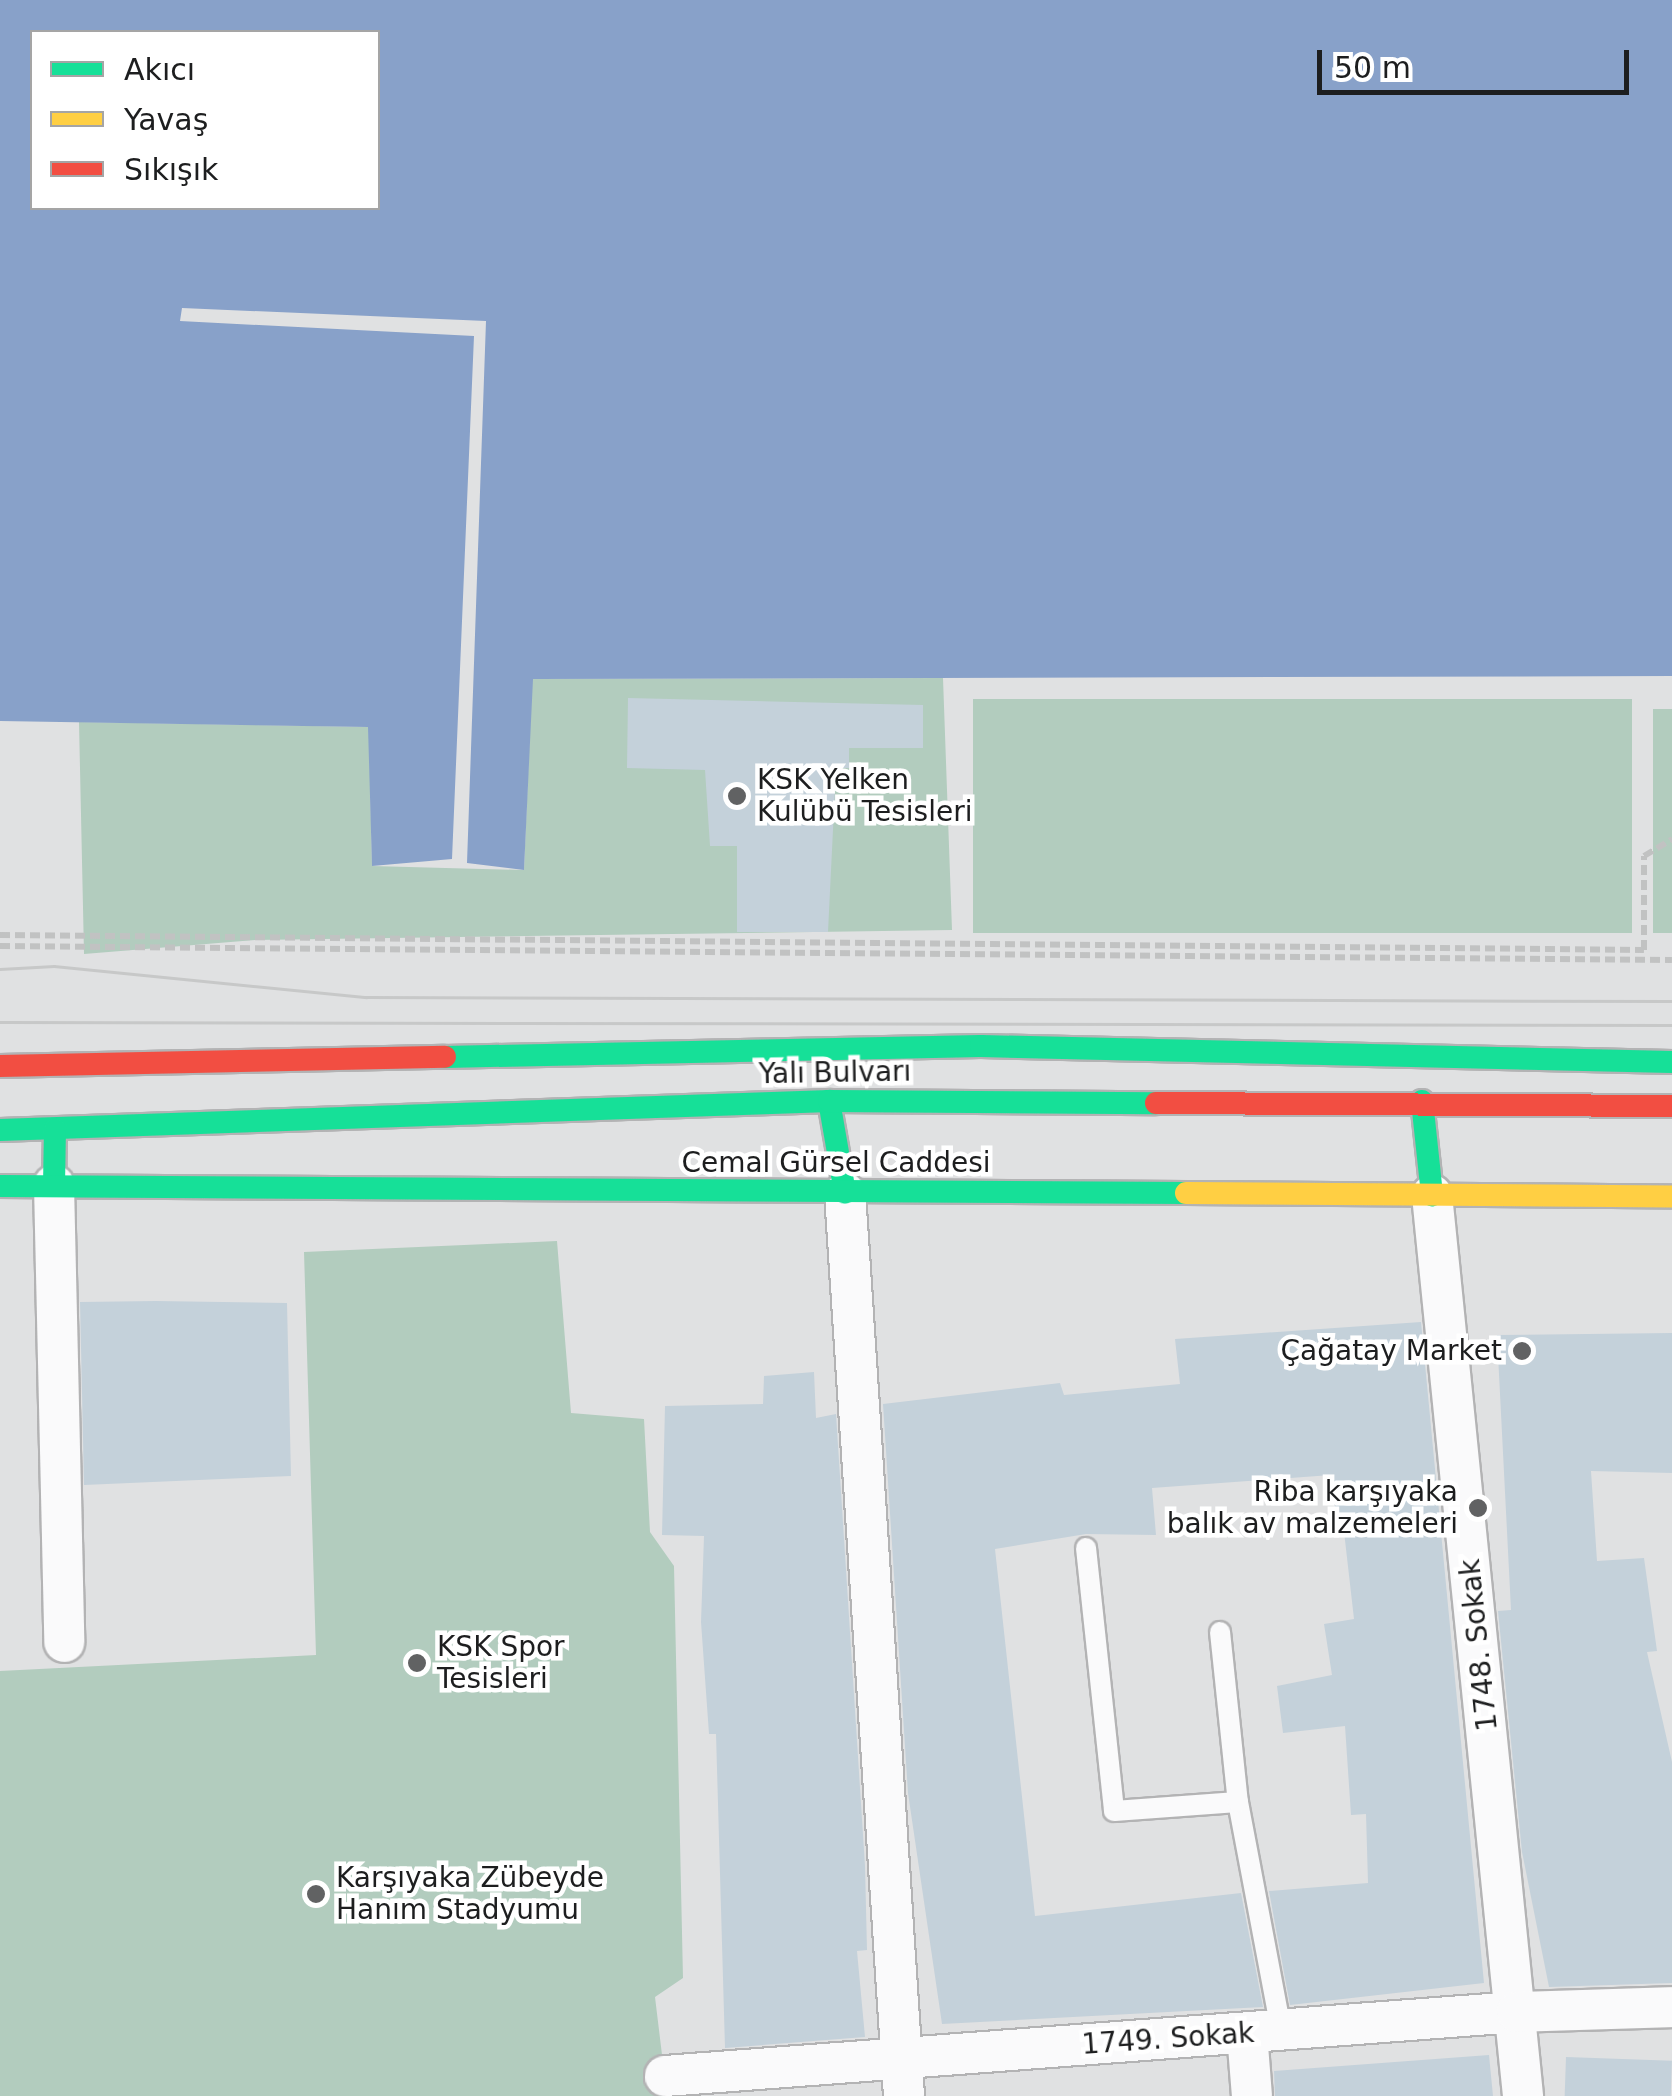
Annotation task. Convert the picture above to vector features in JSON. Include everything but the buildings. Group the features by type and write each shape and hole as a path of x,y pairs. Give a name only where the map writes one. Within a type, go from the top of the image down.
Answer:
{"main road":[{"name":"Yalı Bulvarı","path":"0,1066 981,1046 1672,1062"},
{"name":"Yalı Bulvarı","path":"0,1130 828,1101 1422,1101 1672,1106"},
{"path":"828,1101 845,1194"},
{"path":"1422,1101 1432,1195"},
{"path":"54,1129 54,1185"},
{"name":"Cemal Gürsel Caddesi","path":"0,1186 1672,1196"}],"street":[{"path":"54,1185 64,1642"},
{"path":"845,1194 903,2078"},
{"name":"1748. Sokak","path":"1432,1195 1523,2096"},
{"name":"1749. Sokak","path":"665,2076 903,2078 1264,2031 1517,2012 1672,2008"},
{"path":"1252,2096 1264,2031"}],"lane":[{"path":"1086,1548 1114,1812 1238,1802"},
{"path":"1220,1632 1264,2031"}],"path":[{"path":"0,935 1644,950 1644,856 1672,838"},
{"path":"0,946 1672,960"}],"green space":[{"name":"KSK Yelken Kulübü Tesisleri","path":"943,678 952,930 255,940 84,954 79,722 369,727 372,866 524,870 532,679"},
{"path":"973,699 1632,699 1632,933 973,933"},
{"path":"1653,709 1672,709 1672,933 1653,933"},
{"name":"KSK Spor Tesisleri","path":"557,1241 571,1413 644,1419 650,1532 674,1566 683,1978 655,1997 667,2096 0,2096 0,1671 316,1655 304,1252"}],"water":[{"path":"0,0 1672,0 1672,676 533,679 524,870 467,863 486,321 182,308 180,321 474,336 452,859 372,866 368,727 0,721"}],"tram line":[{"path":"0,969 54,966 366,997 1672,1001"},
{"path":"0,1022 1672,1025"}],"traffic: fast":[{"path":"445,1057 981,1046 1672,1062"},
{"path":"829,1101 845,1193"},
{"path":"0,1130 829,1101 1156,1103"},
{"path":"1422,1101 1432,1195"},
{"path":"54,1185 55,1129"},
{"path":"0,1186 1186,1193"}],"traffic: slow":[{"path":"1186,1193 1672,1196"}],"traffic: jam":[{"path":"0,1066 445,1057"},
{"path":"1156,1103 1672,1106"}],"place":[{"name":"KSK Yelken Kulübü Tesisleri","path":"737,796"},
{"name":"Çağatay Market","path":"1522,1351"},
{"name":"Riba karşıyaka balık av malzemeleri","path":"1478,1508"},
{"name":"KSK Spor Tesisleri","path":"417,1663"},
{"name":"Karşıyaka Zübeyde Hanım Stadyumu","path":"316,1894"}]}
